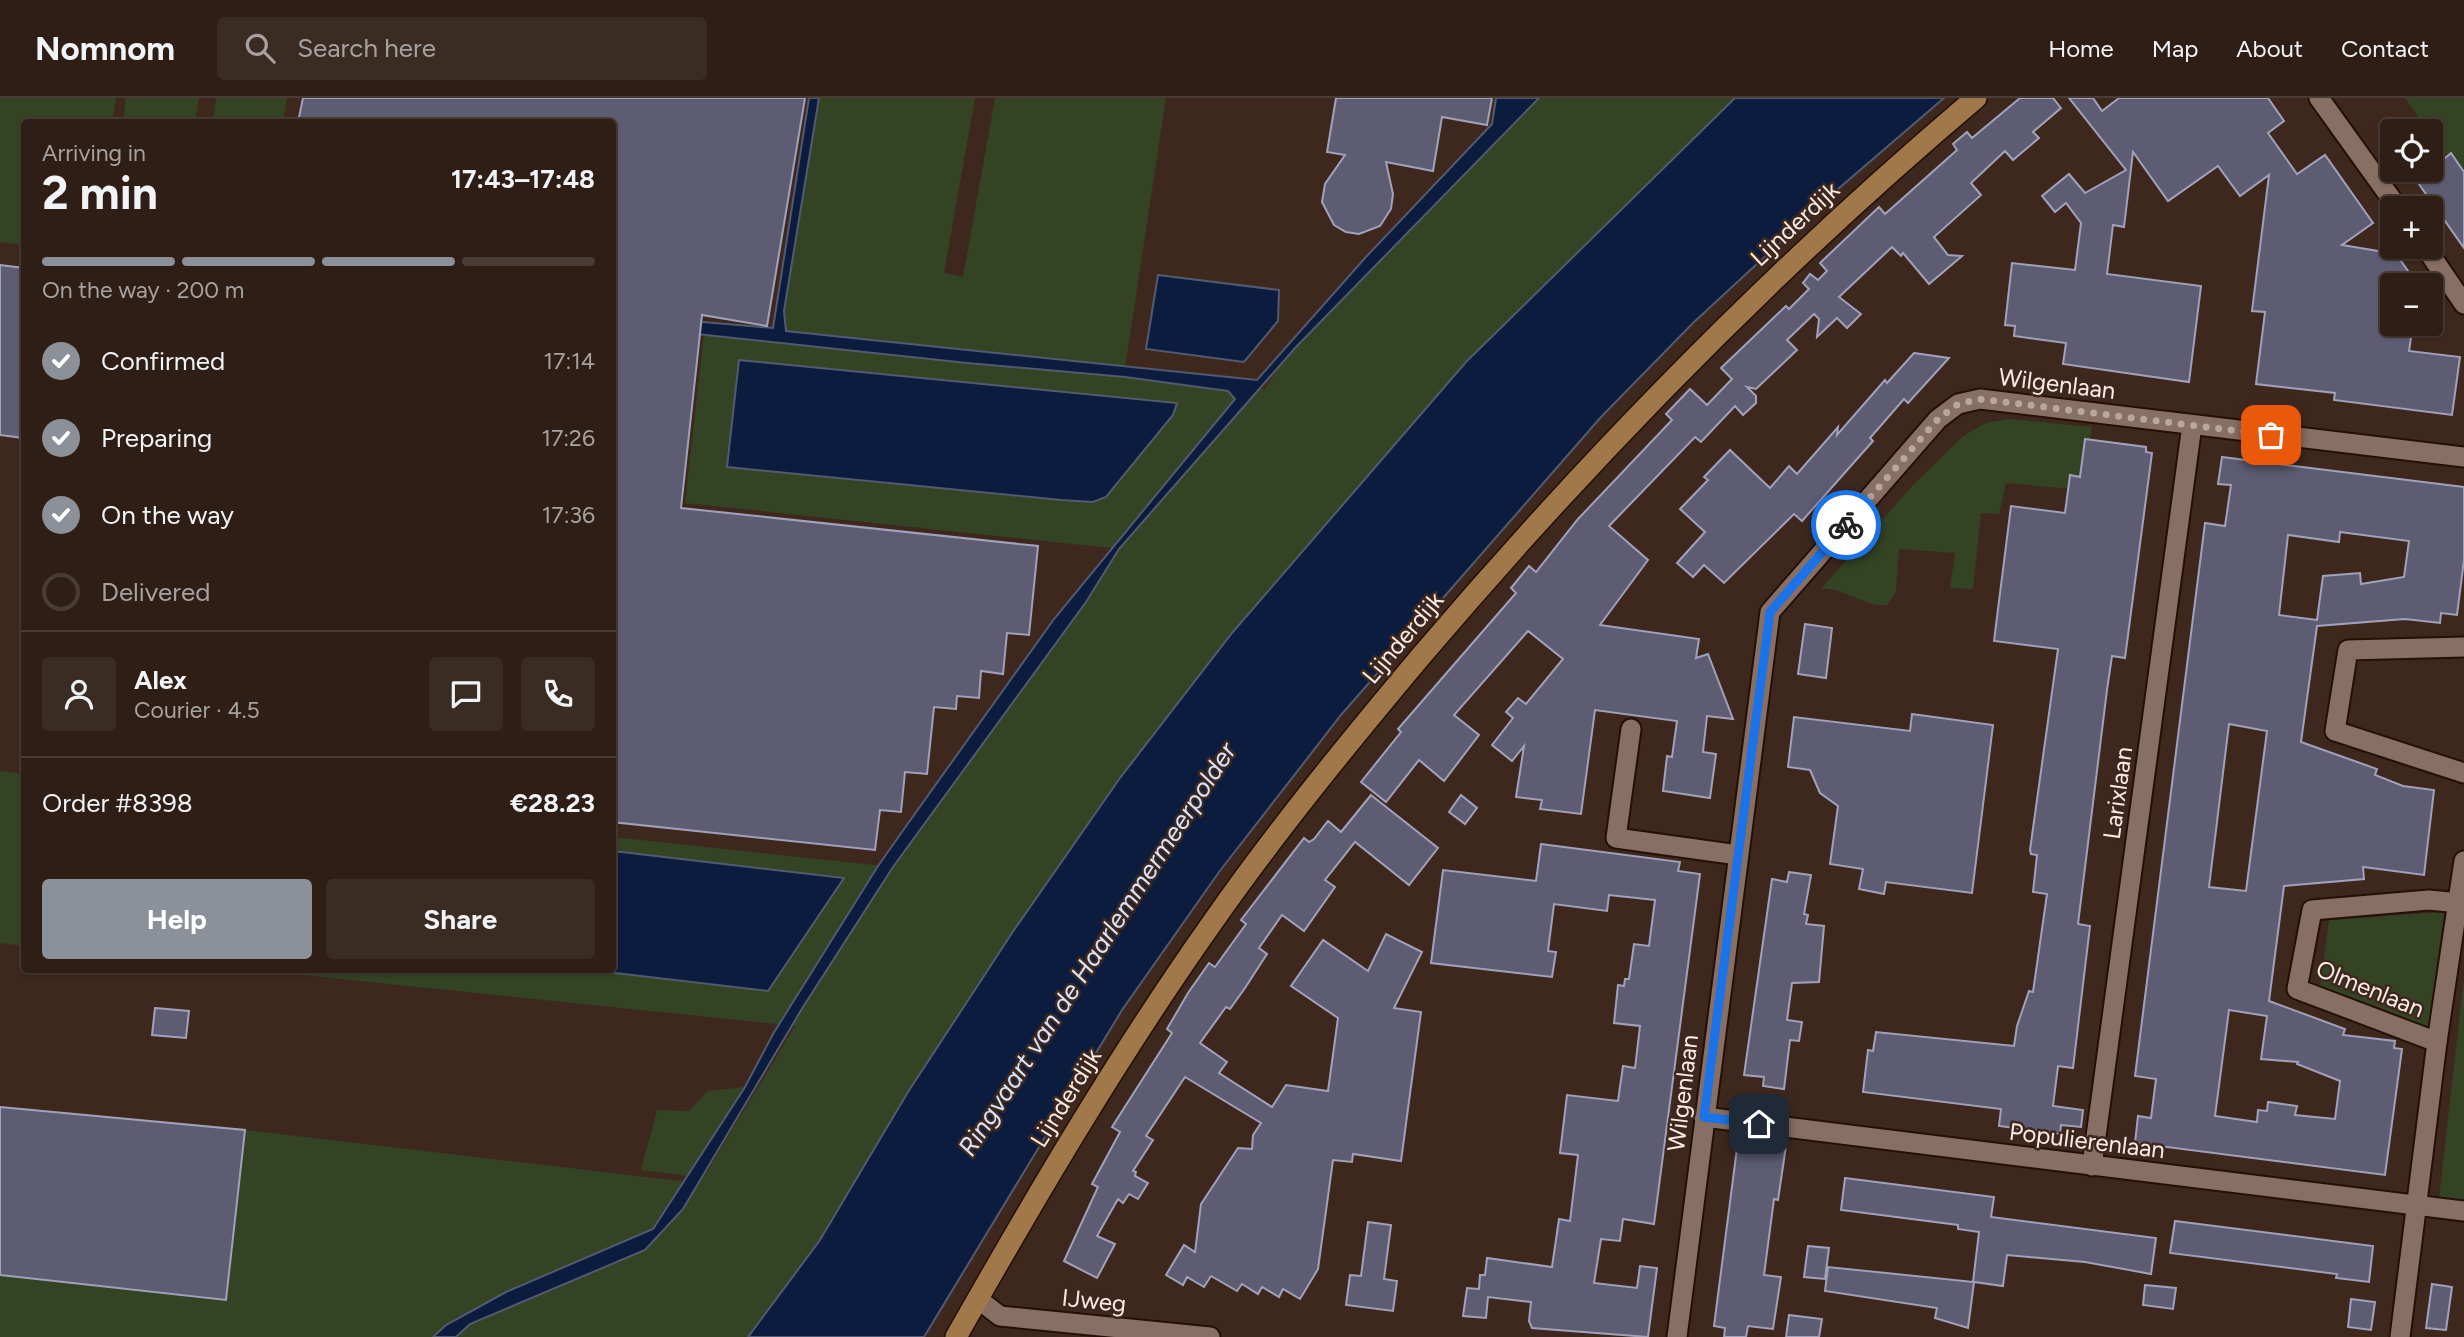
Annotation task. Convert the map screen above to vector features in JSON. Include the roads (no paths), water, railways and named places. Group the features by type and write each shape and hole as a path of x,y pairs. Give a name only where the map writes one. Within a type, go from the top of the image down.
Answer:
{"street":[{"name":"Lijnderdijk","path":"957,1337 1077,1128 1149,1014 1213,921 1353,738 1519,543 1684,367 1783,270 1976,98"},
{"path":"2319,98 2389,196"},
{"path":"2433,259 2464,304"},
{"name":"Wilgenlaan","path":"1677,1337 1770,612 1938,419 1958,404 1980,399 2464,457"},
{"name":"Larixlaan","path":"2092,1166 2192,425"},
{"path":"2464,647 2347,650 2335,731 2464,773"},
{"path":"1631,729 1616,838 1738,855"},
{"name":"Olmenlaan","path":"2400,1337 2437,1042 2464,860"},
{"name":"Olmenlaan","path":"2437,1042 2297,989 2312,910 2429,900 2459,903"},
{"name":"Populierenlaan","path":"1704,1117 2464,1211"},
{"name":"IJweg","path":"978,1299 1000,1317 1210,1337"}],"water":[{"path":"809,98 819,98 784,311 786,331 1257,380 1365,258 1492,124 1496,98 1539,98 1296,347 1119,549 1086,602 893,867 803,1007 683,1209 645,1250 470,1324 456,1337 433,1337 446,1325 506,1292 653,1229 745,1087 773,1034 878,866 1054,619 1235,399 1228,391 1125,377 967,363 616,325 668,319 773,328"},
{"name":"Ringvaart van de Haarlemmermeerpolder","path":"1735,98 1944,98 1838,189 1693,323 1601,417 1341,715 1219,872 1122,1010 924,1337 748,1337 820,1240 908,1092 1014,930 1120,778 1232,633 1466,362"},
{"path":"1158,275 1279,290 1278,321 1244,362 1146,349"},
{"path":"739,360 1177,403 1173,415 1106,497 1093,502 1061,500 727,467"},
{"path":"616,851 844,878 768,991 615,973"}]}
